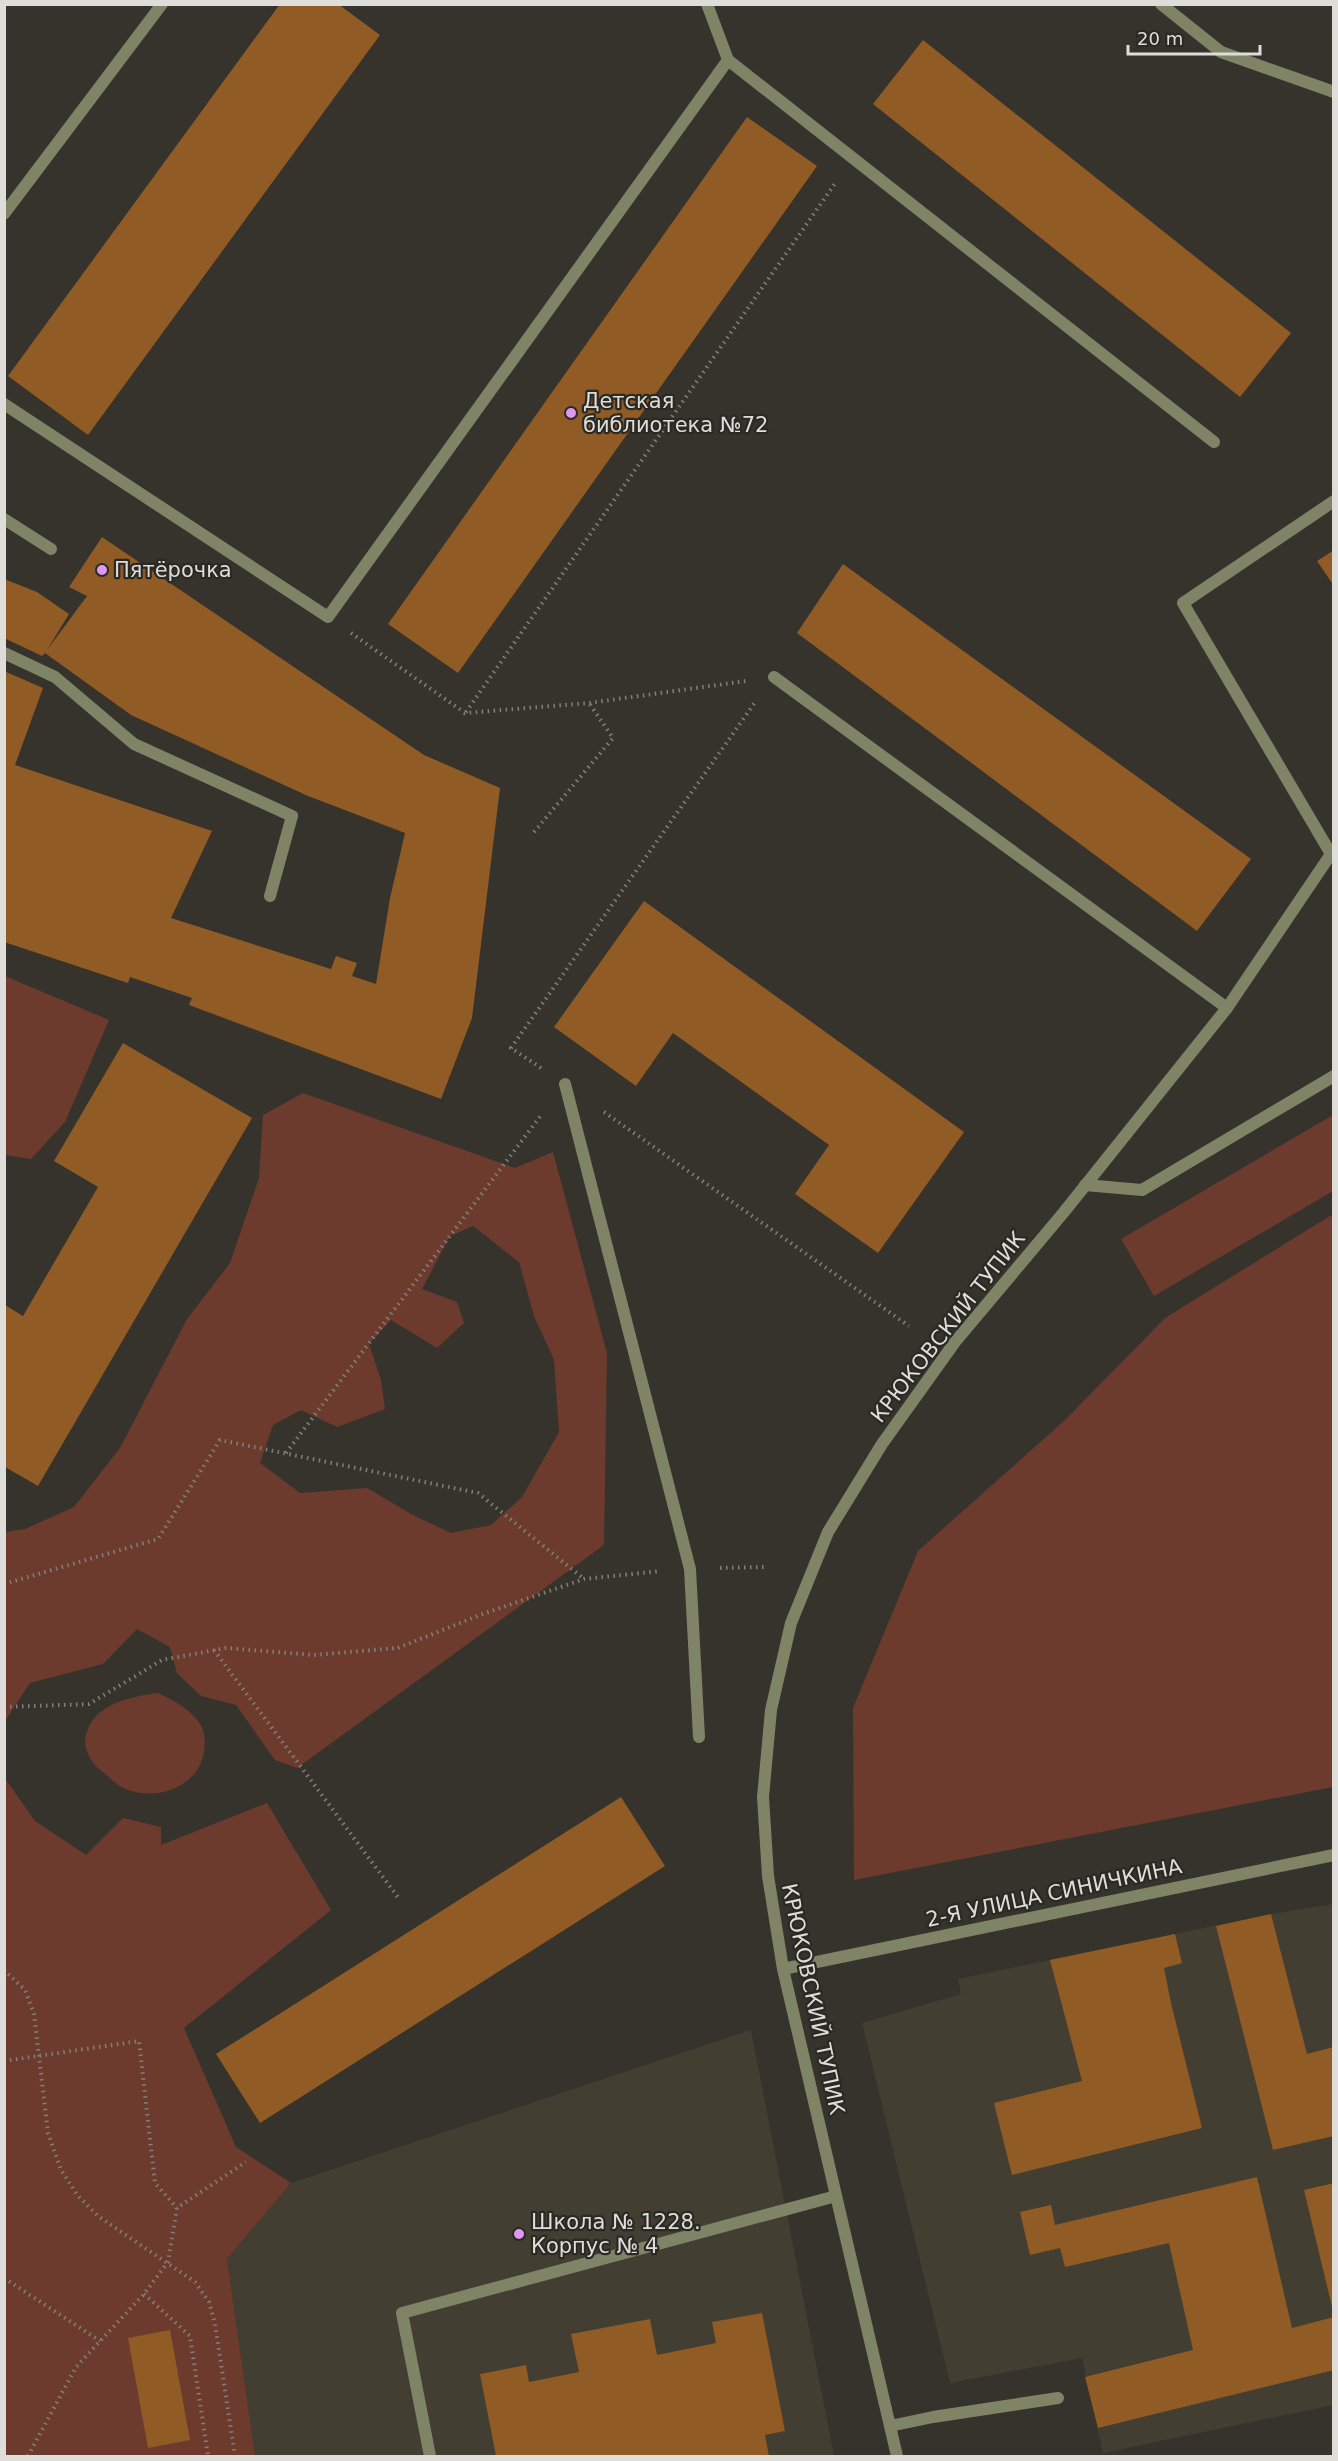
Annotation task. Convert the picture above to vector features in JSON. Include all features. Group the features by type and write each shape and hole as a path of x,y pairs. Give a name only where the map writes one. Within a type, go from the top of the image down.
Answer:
{"street":[{"path":"4,214 162,4"},
{"path":"707,4 728,60 1214,442"},
{"path":"1161,4 1221,52 1334,92"},
{"path":"4,404 328,617 728,60"},
{"path":"1332,853 1183,603 1334,501"},
{"path":"4,519 51,549"},
{"path":"4,653 55,677 134,744 292,816 270,896"},
{"path":"774,677 1227,1008"},
{"name":"КРЮКОВСКИЙ ТУПИК","path":"897,2457 783,1969 768,1876 763,1797 771,1710 791,1623 828,1532 882,1444 956,1342 1227,1008 1332,853"},
{"path":"1085,1185 1142,1190 1334,1076"},
{"path":"565,1084 690,1569 699,1737"},
{"name":"2-Я УЛИЦА СИНИЧКИНА","path":"783,1969 1334,1855"},
{"path":"430,2457 402,2313 836,2196"},
{"path":"890,2426 933,2417 1059,2398"}],"path":[{"path":"465,713 853,158"},
{"path":"328,617 465,713 589,703 774,677"},
{"path":"774,677 511,1048 909,1326"},
{"path":"534,832 613,738 589,703"},
{"path":"286,1453 565,1084"},
{"path":"4,1584 158,1539 220,1440 478,1493 584,1579"},
{"path":"4,1707 88,1704 162,1660 226,1648 314,1655 398,1648 480,1615 584,1579 690,1569 764,1567"},
{"path":"214,1650 400,1900"},
{"path":"4,1970 25,1990 34,2014 48,2133 61,2170 78,2196 98,2216 195,2282 209,2302 215,2324 235,2457"},
{"path":"4,2061 139,2041 155,2183 177,2208"},
{"path":"28,2457 76,2367 144,2294 168,2262 177,2208 246,2162"},
{"path":"4,2278 100,2341"},
{"path":"144,2294 190,2336 208,2457"}],"shaded area":[{"path":"5,976 109,1020 65,1122 31,1159 5,1155"},
{"path":"303,1093 515,1168 553,1152 607,1353 604,1545 297,1768 275,1760 236,1705 201,1696 177,1673 170,1647 137,1629 103,1664 30,1683 5,1721 5,1532 25,1529 74,1507 120,1448 187,1319 230,1263 259,1178 263,1115","holes":["473,1226 519,1262 534,1316 554,1360 559,1432 522,1497 491,1525 451,1533 413,1515 367,1488 300,1493 260,1463 273,1425 301,1410 337,1427 385,1409 381,1380 369,1344 391,1320 437,1348 464,1323 457,1302 422,1289 450,1236"]},
{"path":"1333,1115 1333,1191 1154,1296 1121,1239"},
{"path":"1333,1214 1333,1787 854,1880 853,1708 918,1551 1065,1420 1165,1318"},
{"path":"158,1693 186,1709 202,1727 204,1750 201,1764 183,1784 171,1790 143,1793 128,1790 113,1781 91,1760 85,1745 88,1729 102,1711 112,1705 134,1697"},
{"path":"4,1777 35,1821 86,1855 123,1818 161,1827 161,1845 267,1803 331,1910 184,2028 236,2147 291,2183 227,2259 255,2456 5,2456"},
{"path":"1333,1904 1333,2405 1103,2453 1082,2358 950,2383 862,2023 961,1994 958,1979 1271,1914"},
{"name":"Школа № 1228. Корпус № 4","path":"751,2030 834,2456 255,2456 227,2259 291,2183"}],"building":[{"path":"280,4 338,4 380,35 88,435 8,376"},
{"path":"923,40 1291,333 1240,397 873,104"},
{"path":"747,117 817,166 458,673 388,624"},
{"path":"102,537 424,755 500,788 472,1018 441,1099 189,1005 192,998 130,977 128,983 4,942 4,671 43,688 15,765 212,831 171,918 331,969 336,956 357,963 352,976 376,984 390,898 405,833 308,796 131,715 45,653 42,656 4,638 4,579 37,592 69,614 47,650 87,596 69,587"},
{"path":"1334,550 1334,586 1317,561"},
{"path":"843,564 1251,859 1197,931 797,633"},
{"path":"644,901 964,1132 878,1253 795,1194 829,1145 673,1033 636,1086 554,1027"},
{"path":"123,1043 252,1118 38,1486 5,1467 5,1305 23,1316 98,1187 54,1161"},
{"path":"621,1797 665,1866 260,2123 216,2054"},
{"path":"1271,1914 1307,2054 1334,2047 1334,2136 1273,2150 1216,1926"},
{"path":"1175,1934 1182,1963 1164,1968 1202,2128 1012,2175 994,2103 1082,2081 1050,1960"},
{"path":"1257,2177 1292,2328 1334,2317 1334,2370 1098,2428 1085,2377 1193,2350 1169,2243 1065,2267 1060,2248 1030,2255 1020,2212 1051,2205 1055,2225"},
{"path":"1334,2183 1334,2311 1333,2311 1304,2190"},
{"path":"762,2313 785,2431 765,2435 769,2456 496,2456 480,2374 526,2365 529,2382 579,2372 571,2334 650,2319 657,2355 716,2343 712,2322"},
{"path":"170,2330 190,2440 148,2448 128,2338"}],"place":[{"name":"Детская библиотека №72","path":"571,413"},
{"name":"Пятёрочка","path":"102,570"},
{"name":"Школа № 1228. Корпус № 4","path":"519,2234"}]}
